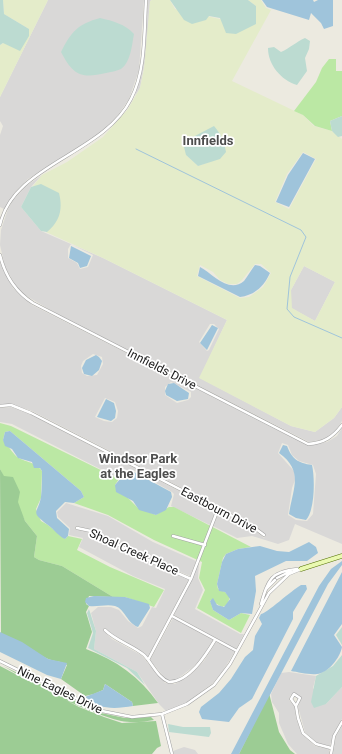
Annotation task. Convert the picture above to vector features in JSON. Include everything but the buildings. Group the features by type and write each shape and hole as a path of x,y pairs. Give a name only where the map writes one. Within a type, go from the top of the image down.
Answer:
{"street":[{"path":"0,225 9,204 24,185 106,131 126,108 134,93 140,70 146,0"},
{"name":"Innfields Drive","path":"0,255 6,274 15,287 33,303 308,444 326,440 335,435 342,425"},
{"name":"Eastbourn Drive","path":"0,406 11,405 31,412 252,526 264,535"},
{"path":"148,660 191,578 218,509"},
{"name":"Shoal Creek Place","path":"77,528 91,532 148,560 191,578"},
{"path":"173,536 204,545"},
{"name":"Nine Eagles Drive","path":"264,591 276,579 288,572 342,556"},
{"name":"Nine Eagles Drive","path":"260,606 264,591 270,579 279,572 301,569"},
{"name":"Nine Eagles Drive","path":"0,661 102,711 132,717 162,714 187,704 208,690 225,672 260,606 275,586 289,574 301,569"},
{"path":"172,616 237,651"},
{"path":"105,630 113,638 142,654 162,678 169,682 174,682 195,668 215,640"},
{"path":"296,706 300,698 294,694 291,699 296,706 303,733 316,744 331,748"},
{"path":"162,714 172,754"},
{"path":"331,754 334,736 342,722"}],"shaded area":[{"path":"0,0 3,0 4,14 29,29 29,36 20,51 3,43 0,45"},
{"path":"48,0 144,0 139,70 129,99 112,124 28,179 15,192 4,209 0,207 0,135 3,126 0,121 0,97"},
{"path":"148,0 152,0 150,1 147,51 140,88 135,96 142,71"},
{"path":"170,0 248,0 256,6 256,24 236,34 226,33 220,18 209,16 206,20 192,24 184,20"},
{"path":"262,0 313,0 314,2 318,0 333,0 333,26 324,29 321,23 311,13 309,20 267,7"},
{"path":"100,18 123,25 134,34 132,48 127,62 121,69 97,75 84,75 74,70 70,66 61,52 68,39 76,30 92,20"},
{"path":"305,38 310,41 309,49 305,58 307,71 297,85 286,80 276,71 270,60 268,48 274,47 281,52"},
{"path":"342,116 342,136 338,137 332,131 330,121"},
{"path":"214,126 222,138 226,152 220,159 198,166 186,155 184,147 193,137"},
{"path":"303,153 315,159 289,207 276,202 288,175"},
{"path":"42,175 31,187 21,207 41,231 71,244 68,249 68,258 77,263 80,269 88,267 93,255 72,244 227,320 200,378 291,426 315,432 334,418 342,407 342,421 334,434 325,439 309,442 57,314 25,295 16,286 5,267 0,245 1,230 8,209 13,200 26,186","holes":["210,324 214,324 219,329 209,350 207,351 199,342"]},
{"path":"41,184 59,193 61,204 58,219 47,232 41,231 21,207 31,187"},
{"path":"71,246 91,256 87,266 80,268 78,263 69,258"},
{"path":"0,262 13,288 32,305 308,445 327,442 337,436 342,428 342,544 295,524 289,540 278,544 252,536 237,538 213,526 219,511 251,527 264,538 266,535 252,524 32,411 11,404 0,404","holes":["93,354 102,357 103,364 97,375 87,376 82,373 81,366 83,361","171,382 191,392 191,397 188,400 177,403 165,395 165,387","105,398 115,402 118,411 117,418 112,422 104,421 95,417","282,443 288,445 292,455 299,461 313,465 316,474 313,514 307,521 296,520 288,515 292,488 295,480 294,471 278,453"]},
{"path":"255,265 260,266 270,273 262,286 255,292 240,297 198,276 200,267 221,282 233,285 244,281"},
{"path":"304,266 335,282 315,321 291,308 291,290"},
{"path":"212,325 218,328 207,350 200,343"},
{"path":"96,355 102,361 99,370 92,376 84,374 82,368 86,360"},
{"path":"174,383 189,393 188,399 177,401 166,395 165,391 168,384"},
{"path":"106,399 114,403 116,411 115,418 111,421 97,417"},
{"path":"11,407 30,414 216,510 210,525 171,506 174,494 172,492 135,471 126,470 118,478 12,424 0,422 0,408"},
{"path":"10,431 81,491 84,497 74,503 65,502 56,511 57,518 69,529 68,536 65,539 38,517 36,512 41,497 42,471 40,468 34,468 32,462 18,458 12,449 5,446 3,440 5,432"},
{"path":"283,445 287,446 296,460 312,465 314,478 313,502 306,520 296,518 289,514 295,480 292,466 279,453"},
{"path":"127,471 134,472 171,492 172,497 166,510 156,515 139,510 133,501 116,492 115,485"},
{"path":"66,503 108,516 153,542 196,561 190,576 149,559 92,530 76,526 75,529 91,533 148,562 189,579 148,657 114,636 105,628 103,630 112,639 141,655 165,683 175,684 190,675 204,661 216,642 235,651 223,671 213,683 186,703 166,711 159,704 137,672 94,649 96,631 91,613 98,607 111,607 119,610 128,621 138,628 142,626 152,607 156,608 165,589 133,576 79,547 83,538 69,535 70,528 58,517 57,512"},
{"path":"309,542 316,547 318,553 307,561 286,561 255,576 256,591 252,614 241,613 229,620 213,610 210,601 213,598 217,605 224,607 230,599 225,592 219,591 217,584 222,562 226,554 238,549 260,546 277,551 289,552"},
{"path":"342,561 342,565 328,584 239,754 231,754 319,586 331,569"},
{"path":"199,562 198,578 203,590 195,609 240,634 244,634 236,649 174,615"},
{"path":"342,572 342,624 334,635 342,647 339,656 329,668 321,673 311,674 291,671"},
{"path":"301,585 306,585 307,589 293,612 293,619 252,699 239,708 229,722 202,719 199,712 201,707 219,693 231,679 245,657 253,650 255,636 262,624 259,618 261,614"},
{"path":"94,596 125,597 149,604 150,608 138,627 134,625 121,610 115,606 89,606 85,602 86,598"},
{"path":"89,609 96,631 94,649 137,672 145,685 127,668 88,648 93,633 87,613"},
{"path":"173,618 213,640 201,659 193,667 176,680 169,681 150,660"},
{"path":"342,627 342,645 336,635"},
{"path":"0,632 22,642 48,659 67,663 61,679 47,675 0,652"},
{"path":"342,655 342,687 326,704 314,708 311,702 316,676 333,666"},
{"path":"289,672 316,676 313,688 326,704 342,687 342,719 333,735 330,746 317,743 305,732 298,707 301,697 294,693 290,696 289,700 295,707 296,718 302,734 315,746 329,749 329,754 297,754 288,744 279,723 279,713 272,702 271,694 281,673"},
{"path":"105,684 132,702 133,706 108,708 96,704 85,697 103,690"},
{"path":"168,724 183,727 210,727 211,733 209,737 169,732"},
{"path":"342,726 342,754 332,754 336,736"},
{"path":"184,747 195,750 198,754 174,754 173,751"}],"green space":[{"path":"3,0 48,0 0,97 0,45 29,29 4,14"},
{"path":"170,0 175,9 220,19 256,6 248,0 261,0 266,8 271,10 232,81 303,115 314,126 332,131 342,139 342,407 334,418 315,432 291,426 199,378 227,320 103,258 46,232 33,186 42,175 67,162 103,137 128,109 140,88 144,69 150,1","holes":["303,152 316,159 289,209 275,202 287,174","186,155 209,162 198,166","255,264 261,264 271,273 263,287 249,297 240,298 197,276 200,265 213,272 220,280 228,284 237,284","304,266 335,282 315,321 292,308 291,290"]},
{"path":"329,59 336,59 336,71 342,71 342,116 330,121 332,131 315,126 303,115 294,111 316,82 322,68"},
{"path":"0,423 11,426 119,479 115,485 138,508 156,515 169,507 174,507 251,547 238,549 226,554 223,558 217,584 218,589 225,592 230,597 227,605 222,607 210,600 213,610 229,620 241,613 250,615 241,633 197,608 205,590 199,578 202,562 154,540 108,515 74,503 84,497 81,491 10,431 5,432 3,440 15,455 18,458 36,465 42,471 41,498 36,509 41,521 65,539 68,536 82,539 77,550 110,567 164,590 154,607 125,597 113,597 62,566 39,560 34,557 37,536 25,521 0,469"},
{"path":"0,469 4,476 13,477 20,492 18,502 25,521 37,536 34,557 39,560 62,566 113,597 89,596 86,604 89,606 86,612 92,632 86,649 107,658 126,670 143,685 158,703 133,706 132,702 105,684 103,690 85,696 61,679 67,665 40,655 13,639 1,634"},
{"path":"0,666 79,707 104,717 122,723 156,721 161,746 152,754 0,754"},
{"path":"3,666 101,713 125,718 151,717 154,720 129,722 106,717 60,697"},
{"path":"269,693 279,732 290,750 295,754 239,754"}],"waterway":[{"path":"136,149 301,230 306,237 290,277 287,309 294,317 342,338"}],"district":[{"name":"Innfields","path":"208,140"},
{"name":"Windsor Park at the Eagles","path":"138,466"}]}
